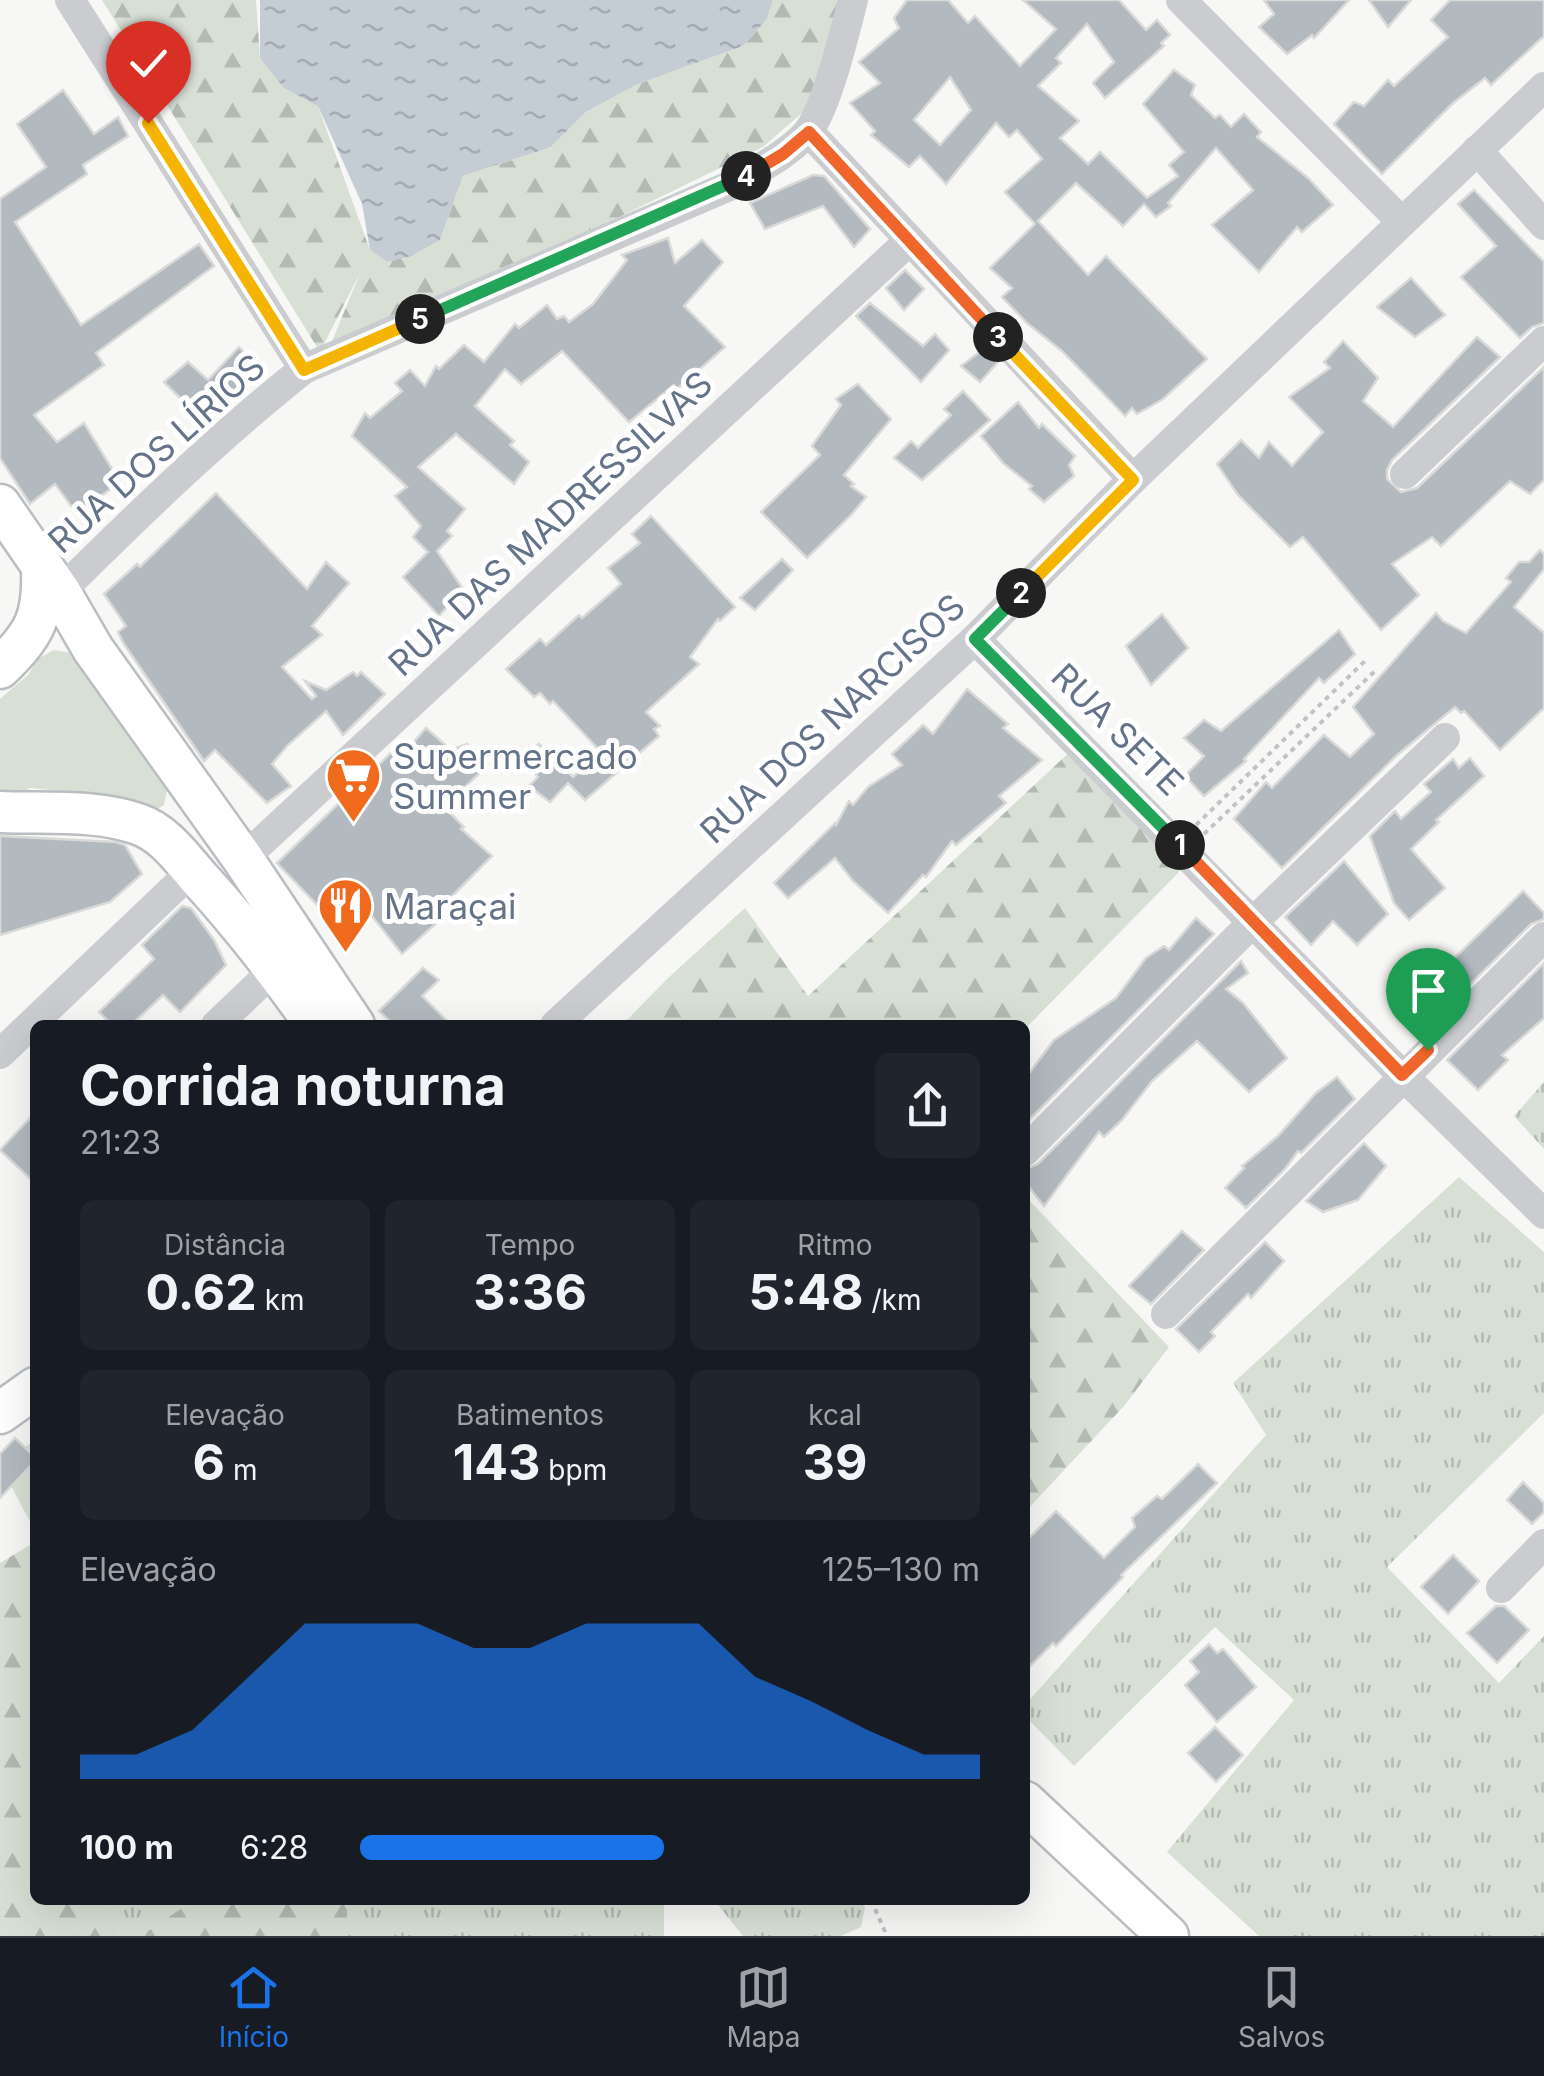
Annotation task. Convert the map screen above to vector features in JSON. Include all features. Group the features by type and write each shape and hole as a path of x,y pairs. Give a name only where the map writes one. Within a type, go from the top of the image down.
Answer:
{"main road":[{"path":"0,504 93,649 244,859 351,1020"},
{"path":"14,654 38,620 51,580"},
{"path":"14,654 64,641 93,649"},
{"path":"152,830 179,818 188,808 193,789"},
{"path":"0,812 97,816 152,830 193,870 276,968 312,1020"},
{"path":"0,1413 30,1392"},
{"path":"1030,1807 1168,1936"}],"street":[{"path":"70,0 304,370"},
{"path":"853,0 840,51 809,132 1133,480"},
{"path":"1181,0 1402,222"},
{"name":"RUA DOS NARCISOS","path":"560,1020 975,639 1133,480 1544,86"},
{"name":"RUA DOS LÍRIOS","path":"51,580 304,370 734,184 783,154 809,132"},
{"path":"1477,150 1544,225"},
{"name":"RUA DAS MADRESSILVAS","path":"244,859 908,242"},
{"path":"1405,474 1544,341"},
{"name":"RUA SETE","path":"975,639 1402,1075 1544,1214"},
{"path":"1030,1146 1253,922 1444,738"},
{"path":"36,1020 193,870"},
{"path":"1166,1314 1544,937"},
{"path":"221,1020 276,968"},
{"path":"0,1054 30,1025"},
{"path":"1500,1588 1544,1544"}],"path":[{"path":"1182,847 1365,661"},
{"path":"1182,847 1375,672"},
{"path":"873,1905 887,1936"}],"green space":[{"path":"102,0 256,0 260,58 318,106 370,250 387,262 440,240 463,176 551,147 586,112 638,84 743,46 767,19 773,0 850,0 826,92 763,147 324,361 360,273 320,352"},
{"path":"54,650 79,658 168,785 164,805 150,814 102,808 88,794 30,788 11,801 0,801 0,699 29,674 37,659"},
{"path":"1074,748 1180,871 1030,1024 1030,1020 627,1020 745,908 808,996"},
{"path":"1544,1082 1544,1149 1514,1116"},
{"path":"1459,1177 1544,1252 1544,1413 1387,1567 1499,1683 1544,1636 1544,1936 1259,1936 1167,1852 1294,1700 1215,1627 1074,1766 1030,1721 1030,1699 1266,1435 1233,1383"},
{"path":"1030,1201 1169,1347 1124,1406 1030,1507"},
{"path":"30,1444 30,1522 0,1465"},
{"path":"30,1545 30,1905 105,1905 120,1936 0,1936 0,1563"},
{"path":"105,1905 186,1905 140,1936 120,1936"},
{"path":"186,1905 347,1905 347,1936 140,1936"},
{"path":"347,1905 664,1905 664,1936 347,1936"},
{"path":"718,1905 865,1908 861,1927 841,1936 743,1936"}],"water":[{"path":"260,0 773,0 767,19 743,46 638,84 586,112 551,147 463,176 440,240 411,256 387,262 370,250 362,204 318,106 284,88 260,58"}],"building":[{"path":"907,0 948,0 968,23 975,16 1020,66 1056,29 1023,0 1119,0 1146,30 1157,20 1170,35 1161,43 1164,46 1105,98 1093,83 1114,62 1087,24 1056,58 1061,63 1038,86 1079,121 1060,138 1088,164 1100,152 1147,198 1178,176 1169,165 1184,152 1143,104 1174,70 1195,85 1191,95 1215,118 1220,115 1231,127 1244,114 1261,132 1257,137 1308,178 1333,205 1302,232 1297,227 1259,272 1212,225 1253,190 1216,148 1168,203 1171,206 1156,217 1144,204 1123,226 1076,183 1038,221 1088,275 1106,256 1207,359 1163,399 1137,414 1132,408 1125,416 1002,297 1012,288 990,268 1035,224 1005,192 1042,159 1017,130 1009,137 996,123 946,184 920,156 909,167 871,135 875,131 850,103 880,83 859,62 899,28 894,18","holes":["950,77 971,110 940,145 914,120"]},
{"path":"1264,0 1349,0 1314,38 1312,35 1287,54 1259,27 1274,14"},
{"path":"1369,0 1411,0 1388,27"},
{"path":"1450,0 1544,0 1544,36 1491,85 1485,78 1453,103 1382,174 1334,124 1354,102 1364,106 1388,80 1394,86 1448,37 1431,20"},
{"path":"63,90 94,134 118,117 128,136 83,165 87,174 15,222 81,325 199,244 214,266 96,353 104,365 34,415 57,442 84,423 120,482 77,514 55,484 30,504 0,458 0,199 46,167 17,124"},
{"path":"813,175 824,176 870,229 854,247 823,206 765,229 750,203"},
{"path":"1474,190 1544,262 1544,323 1520,338 1461,277 1496,246 1458,204"},
{"path":"668,238 675,263 702,240 723,262 684,306 725,347 677,389 674,385 629,422 562,351 521,384 505,369 475,406 514,441 510,445 529,462 514,484 456,434 418,467 465,509 447,531 452,536 437,551 463,589 439,616 403,577 428,552 413,537 421,526 395,496 407,487 352,436 365,413 370,418 402,391 395,383 410,370 425,386 436,366 439,369 464,345 484,362 515,324 519,328 547,305 557,319 564,316 569,322 593,304 627,260 622,255"},
{"path":"905,270 924,289 904,310 886,288"},
{"path":"1411,278 1445,315 1415,337 1377,307"},
{"path":"870,303 923,346 935,334 949,350 921,382 856,316"},
{"path":"1477,337 1500,357 1392,460 1387,479 1401,492 1417,488 1544,367 1544,480 1530,494 1510,481 1441,546 1432,537 1392,564 1419,595 1381,630 1303,537 1290,547 1238,495 1217,464 1241,440 1259,458 1269,442 1292,466 1323,432 1289,397 1330,368 1324,362 1343,341 1378,378 1363,401 1393,427"},
{"path":"239,347 260,369 204,422 164,382 188,362 208,380"},
{"path":"985,348 998,362 980,382 961,366"},
{"path":"858,384 891,419 844,475 866,497 807,558 761,512 820,455 812,446 841,405 836,399"},
{"path":"963,391 990,420 922,480 894,458 911,441 918,448 951,415 944,409"},
{"path":"1018,402 1039,428 1042,424 1075,456 1069,465 1074,476 1044,502 981,436"},
{"path":"216,493 307,589 326,562 349,583 312,626 322,635 282,667 312,699 316,696 305,681 326,690 353,672 357,676 361,672 385,694 343,735 326,711 288,745 272,764 291,786 267,803 215,750 204,761 124,644 118,632 126,626 104,594 137,564 140,567"},
{"path":"651,516 735,607 718,619 690,657 699,664 646,712 660,726 654,729 659,736 585,800 568,783 550,802 529,786 538,777 522,758 539,744 573,777 601,752 553,701 550,704 540,693 534,697 506,669 540,639 546,645 621,584 608,568 640,543 632,534"},
{"path":"1540,550 1544,554 1544,569 1514,607 1544,633 1544,708 1500,750 1464,711 1461,713 1455,707 1396,756 1282,868 1234,819 1266,782 1272,788 1324,735 1350,757 1374,734 1353,707 1436,613 1466,633 1511,582 1506,578 1519,562 1529,562"},
{"path":"782,559 793,570 755,610 740,598"},
{"path":"1162,614 1188,648 1151,685 1126,646"},
{"path":"1339,630 1355,654 1324,683 1319,678 1246,761 1204,796 1185,776 1204,756 1184,738 1204,720 1221,731"},
{"path":"967,689 1008,724 1003,728 1042,760 999,796 1006,803 956,845 952,841 926,877 923,875 888,913 835,858 788,898 774,883 836,825 849,801 853,805 868,787 902,765 892,754 923,725 933,734"},
{"path":"426,728 451,750 467,744 489,764 444,807 464,827 461,829 492,856 436,912 442,918 402,954 372,916 349,938 277,863 392,752 399,759"},
{"path":"1470,758 1484,776 1411,849 1445,888 1409,920 1394,903 1370,836 1395,811 1401,819 1431,792 1424,784 1453,759 1459,768"},
{"path":"0,836 116,842 125,845 142,874 110,902 0,935"},
{"path":"1344,861 1388,914 1357,945 1333,921 1311,945 1285,917"},
{"path":"1523,891 1544,913 1544,919 1531,924 1422,1032 1397,1008 1424,980 1428,984"},
{"path":"182,906 191,908 226,965 180,1012 163,995 136,1020 107,1020 99,1012 154,959 142,945"},
{"path":"1196,918 1214,934 1030,1119 1030,1072 1054,1040 1116,998 1146,958 1164,946 1169,950"},
{"path":"1241,961 1248,973 1226,989 1243,1003 1287,1058 1249,1092 1197,1041 1152,1081 1104,1137 1099,1132 1044,1206 1030,1188 1030,1167 1038,1164"},
{"path":"1544,963 1544,1018 1502,1055 1508,1060 1478,1090 1447,1060"},
{"path":"423,968 439,980 422,996 446,1020 389,1020 379,1011"},
{"path":"1337,1077 1355,1099 1301,1153 1298,1151 1246,1208 1225,1188 1242,1166"},
{"path":"30,1118 30,1178 0,1150"},
{"path":"1364,1143 1386,1166 1358,1200 1323,1212 1306,1201"},
{"path":"1182,1231 1204,1250 1151,1304 1129,1286"},
{"path":"1265,1242 1284,1261 1251,1298 1248,1294 1211,1332 1215,1336 1199,1352 1176,1329"},
{"path":"15,1438 30,1452 30,1466 0,1498 0,1454"},
{"path":"1198,1464 1217,1483 1121,1575 1056,1646 1053,1643 1030,1666 1030,1537 1056,1511 1104,1558 1135,1527 1132,1518 1157,1496 1162,1499"},
{"path":"1523,1482 1544,1503 1544,1512 1532,1524 1507,1500"},
{"path":"1453,1555 1479,1581 1448,1614 1421,1587"},
{"path":"1496,1606 1504,1606 1529,1630 1497,1663 1467,1633"},
{"path":"1209,1644 1217,1653 1223,1649 1256,1687 1217,1722 1185,1685 1199,1672 1190,1661"},
{"path":"1215,1727 1243,1755 1216,1782 1188,1753"}],"place":[{"name":"Supermercado Summer","path":"354,825"},
{"name":"Maraçai","path":"345,955"}],"route":[{"path":"148,123 304,370 734,184 783,154 809,132 1133,480 975,639 1402,1075 1428,1050"}]}
